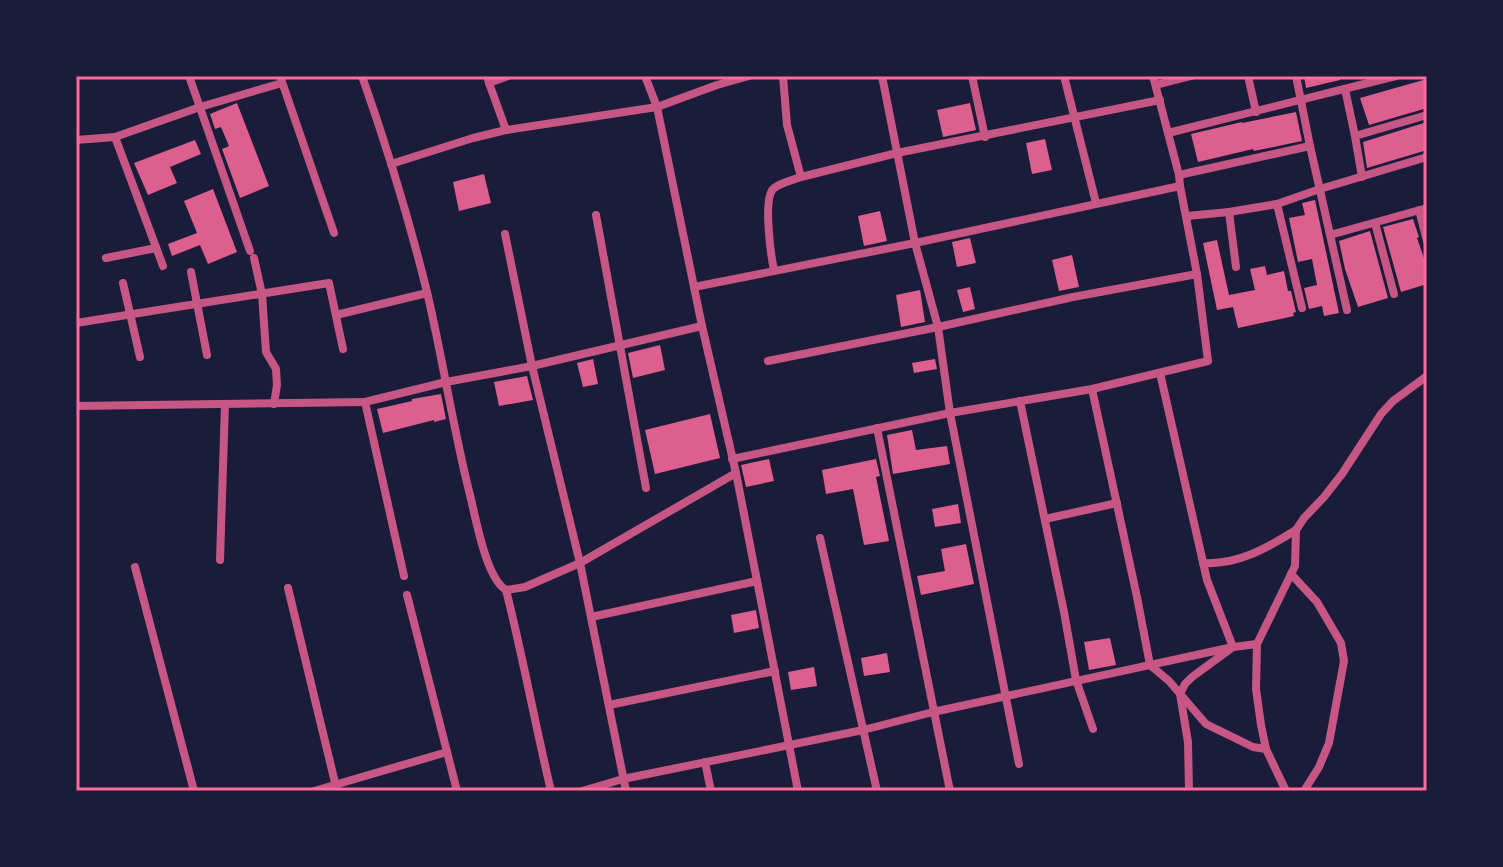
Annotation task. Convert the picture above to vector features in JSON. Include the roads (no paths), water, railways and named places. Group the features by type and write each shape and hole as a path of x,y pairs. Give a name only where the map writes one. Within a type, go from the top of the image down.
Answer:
{"street":[{"path":"189,76 252,255 262,294 266,352 276,369 274,404"},
{"path":"506,130 488,79 508,76"},
{"path":"645,76 657,107 736,473 798,791"},
{"path":"391,164 506,130 657,107 716,80 749,76"},
{"path":"783,76 787,125 801,177"},
{"path":"882,76 915,243 938,327 950,413 1019,764"},
{"path":"972,76 985,137"},
{"path":"1064,76 1096,203"},
{"path":"732,459 950,413 1092,389 1208,361 1187,216 1155,81 1191,76"},
{"path":"1248,76 1256,112"},
{"path":"1296,76 1347,310"},
{"path":"1168,133 1396,76"},
{"path":"365,77 427,293 469,490 488,564 498,586 506,590 525,587 580,563 736,473"},
{"path":"76,140 115,137 281,80 334,233"},
{"path":"1345,89 1362,177"},
{"path":"774,270 769,246 769,194 774,187 801,177 897,153 1160,100"},
{"path":"1355,136 1427,115"},
{"path":"115,137 163,266"},
{"path":"1179,175 1310,146"},
{"path":"1187,216 1277,204 1427,157"},
{"path":"694,287 1180,186"},
{"path":"1277,204 1302,308"},
{"path":"1330,235 1423,209 1427,241"},
{"path":"1229,212 1236,267"},
{"path":"596,215 646,488"},
{"path":"1375,223 1394,294"},
{"path":"505,234 532,366 580,563 626,791"},
{"path":"106,258 156,248"},
{"path":"191,272 207,355"},
{"path":"768,361 1197,274"},
{"path":"123,283 140,357"},
{"path":"76,323 329,283 343,349"},
{"path":"336,315 427,293"},
{"path":"76,406 365,402 702,326"},
{"path":"1160,373 1207,580 1233,647"},
{"path":"1203,563 1249,556 1296,530 1342,474 1381,414 1427,376"},
{"path":"1092,389 1150,665 1169,681 1206,724 1253,747 1266,749"},
{"path":"1020,401 1076,680 1093,729"},
{"path":"365,402 404,576"},
{"path":"220,560 225,404"},
{"path":"877,428 950,791"},
{"path":"1045,519 1117,503"},
{"path":"1286,791 1266,749 1256,689 1257,644 1291,574 1297,553 1296,530"},
{"path":"820,538 877,791"},
{"path":"135,567 194,791"},
{"path":"1291,574 1317,602 1341,643 1344,661 1329,743 1304,791"},
{"path":"591,617 757,581"},
{"path":"288,588 336,788"},
{"path":"506,590 551,791"},
{"path":"407,595 457,791"},
{"path":"582,791 623,779 863,730 1076,680 1257,644"},
{"path":"1189,791 1188,742 1180,694 1192,677 1233,647"},
{"path":"609,705 775,671"},
{"path":"314,791 336,788 447,752"},
{"path":"705,762 711,791"}]}
